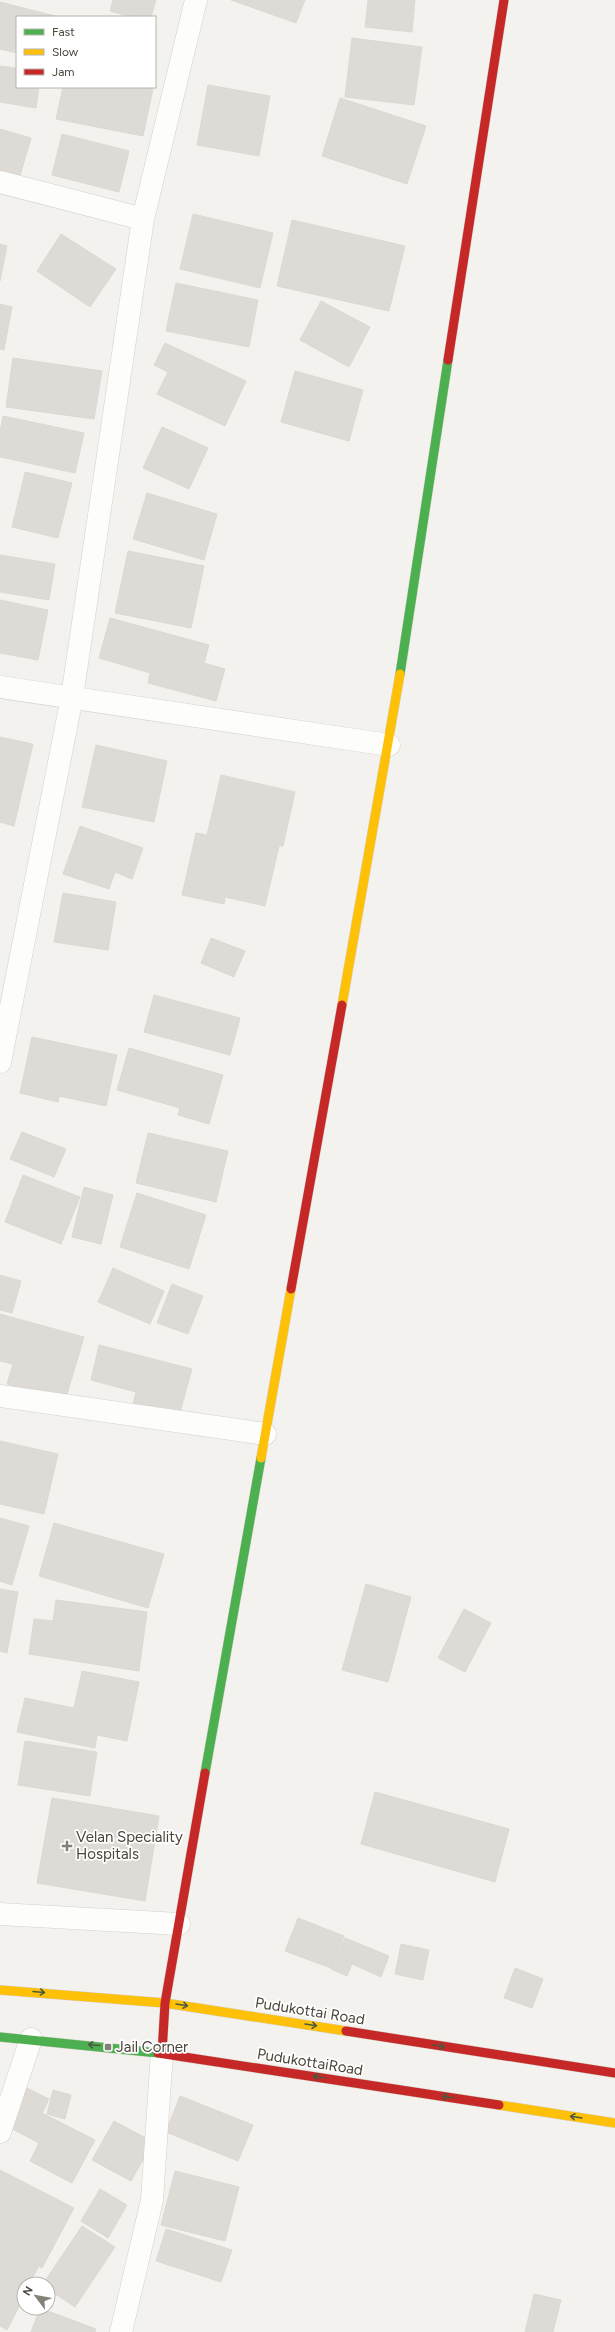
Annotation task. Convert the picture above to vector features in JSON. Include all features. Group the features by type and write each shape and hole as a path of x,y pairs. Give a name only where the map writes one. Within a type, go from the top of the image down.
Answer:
{"main road":[{"path":"162,2053 165,2002 389,745 504,0"},
{"name":"Pudukottai Road","path":"0,1990 165,2002 615,2073"},
{"name":"PudukottaiRoad","path":"0,2038 31,2039 162,2053 615,2123"}],"street":[{"path":"0,1062 72,698 143,219 196,0"},
{"path":"0,182 143,219"},
{"path":"0,688 389,745"},
{"path":"0,1396 265,1434"},
{"path":"0,1914 179,1924"},
{"path":"0,2132 31,2039"},
{"path":"121,2332 152,2200 162,2053"}],"building":[{"path":"113,0 156,0 151,16 129,16 110,11"},
{"path":"231,0 305,0 296,23"},
{"path":"368,0 415,0 412,32 365,27"},
{"path":"0,2 55,16 16,16 16,53 0,49"},
{"path":"352,38 422,47 414,105 345,97"},
{"path":"0,66 16,68 16,88 39,88 36,108 0,102"},
{"path":"208,85 270,96 259,156 197,145"},
{"path":"63,88 153,89 143,136 56,119"},
{"path":"340,98 426,126 407,184 322,156"},
{"path":"0,129 31,138 19,179 0,173"},
{"path":"62,134 129,151 119,192 52,175"},
{"path":"193,214 273,233 260,288 180,269"},
{"path":"292,220 405,246 389,311 277,286"},
{"path":"61,234 116,269 90,307 37,271"},
{"path":"0,244 7,246 0,281"},
{"path":"176,283 258,300 249,347 166,331"},
{"path":"321,301 370,327 349,367 300,340"},
{"path":"0,304 12,307 4,350 0,349"},
{"path":"165,343 246,381 225,426 157,394 168,372 154,365"},
{"path":"13,358 102,371 94,419 6,407"},
{"path":"295,371 363,390 349,441 281,422"},
{"path":"3,416 84,433 75,473 0,457 0,431"},
{"path":"162,427 208,448 189,489 143,468"},
{"path":"25,472 72,483 58,538 12,527"},
{"path":"147,493 217,514 204,560 133,539"},
{"path":"128,551 204,566 191,628 115,613"},
{"path":"0,555 55,564 49,600 0,592"},
{"path":"0,600 48,610 38,660 0,653"},
{"path":"110,618 209,645 204,663 225,669 216,701 148,683 150,673 99,658"},
{"path":"0,737 33,744 14,826 0,822"},
{"path":"96,745 167,761 154,822 82,807"},
{"path":"221,775 295,792 283,846 279,846 265,906 225,897 224,904 182,895 196,833 207,835"},
{"path":"80,826 143,848 132,879 115,872 109,889 63,874"},
{"path":"63,893 116,902 108,950 54,942"},
{"path":"211,938 245,951 234,977 201,963"},
{"path":"154,995 240,1018 230,1055 144,1032"},
{"path":"32,1037 117,1055 106,1106 59,1096 58,1102 20,1093"},
{"path":"129,1048 223,1075 209,1124 178,1115 180,1108 117,1090"},
{"path":"22,1132 66,1149 54,1177 10,1159"},
{"path":"148,1133 228,1151 216,1202 136,1183"},
{"path":"23,1175 80,1197 61,1244 5,1222"},
{"path":"84,1187 113,1195 101,1244 72,1237"},
{"path":"137,1193 206,1215 189,1269 120,1247"},
{"path":"113,1268 164,1291 150,1324 98,1302"},
{"path":"0,1275 21,1281 12,1313 0,1310"},
{"path":"172,1284 203,1296 188,1334 157,1323"},
{"path":"0,1314 84,1337 65,1401 7,1384 13,1364 0,1361"},
{"path":"99,1345 192,1369 179,1416 133,1404 136,1392 91,1380"},
{"path":"0,1441 58,1454 44,1514 0,1504"},
{"path":"0,1518 29,1526 12,1585 0,1581"},
{"path":"54,1523 164,1554 148,1608 39,1576"},
{"path":"366,1584 411,1597 388,1682 342,1670"},
{"path":"0,1589 18,1592 7,1653 0,1651"},
{"path":"56,1600 147,1612 139,1671 29,1654 34,1619 53,1621"},
{"path":"464,1609 491,1623 465,1672 438,1658"},
{"path":"82,1671 139,1682 127,1741 97,1735 95,1748 17,1732 25,1698 74,1708"},
{"path":"25,1741 97,1752 90,1796 18,1785"},
{"path":"375,1792 509,1829 495,1882 361,1844"},
{"path":"52,1798 159,1816 145,1901 37,1883"},
{"path":"298,1918 344,1936 331,1968 285,1951"},
{"path":"345,1938 389,1956 381,1977 352,1964 347,1976 331,1969"},
{"path":"401,1944 429,1950 423,1980 395,1974"},
{"path":"515,1968 543,1979 532,2008 504,1998"},
{"path":"23,2086 49,2099 42,2113 95,2140 72,2183 30,2161 39,2143 3,2124"},
{"path":"53,2090 71,2095 65,2119 47,2114"},
{"path":"180,2096 253,2125 238,2161 166,2132"},
{"path":"114,2121 153,2142 131,2181 92,2160"},
{"path":"0,2170 74,2208 42,2268 39,2266 33,2276 16,2276 16,2313 7,2330 0,2326"},
{"path":"175,2171 239,2187 225,2241 161,2225"},
{"path":"100,2189 127,2205 108,2238 81,2221"},
{"path":"82,2226 115,2247 75,2307 56,2294 56,2276 48,2276"},
{"path":"166,2229 232,2250 221,2282 156,2261"},
{"path":"534,2294 561,2300 553,2332 525,2332"},
{"path":"56,2314 96,2329 95,2332 31,2332 37,2316 56,2316"}],"traffic: fast":[{"path":"400,674 448,360"},
{"path":"205,1773 261,1458"},
{"path":"0,2037 158,2053"}],"traffic: slow":[{"path":"342,1005 400,674"},
{"path":"261,1458 291,1289"},
{"path":"0,1990 165,2003 346,2031"},
{"path":"499,2105 615,2123"}],"traffic: jam":[{"path":"448,360 504,0"},
{"path":"291,1289 342,1005"},
{"path":"162,2053 165,2003 205,1773"},
{"path":"346,2031 615,2073"},
{"path":"158,2053 499,2105"}],"place":[{"name":"Velan Speciality Hospitals","path":"67,1846"},
{"name":"Jail Corner","path":"108,2047"}]}
